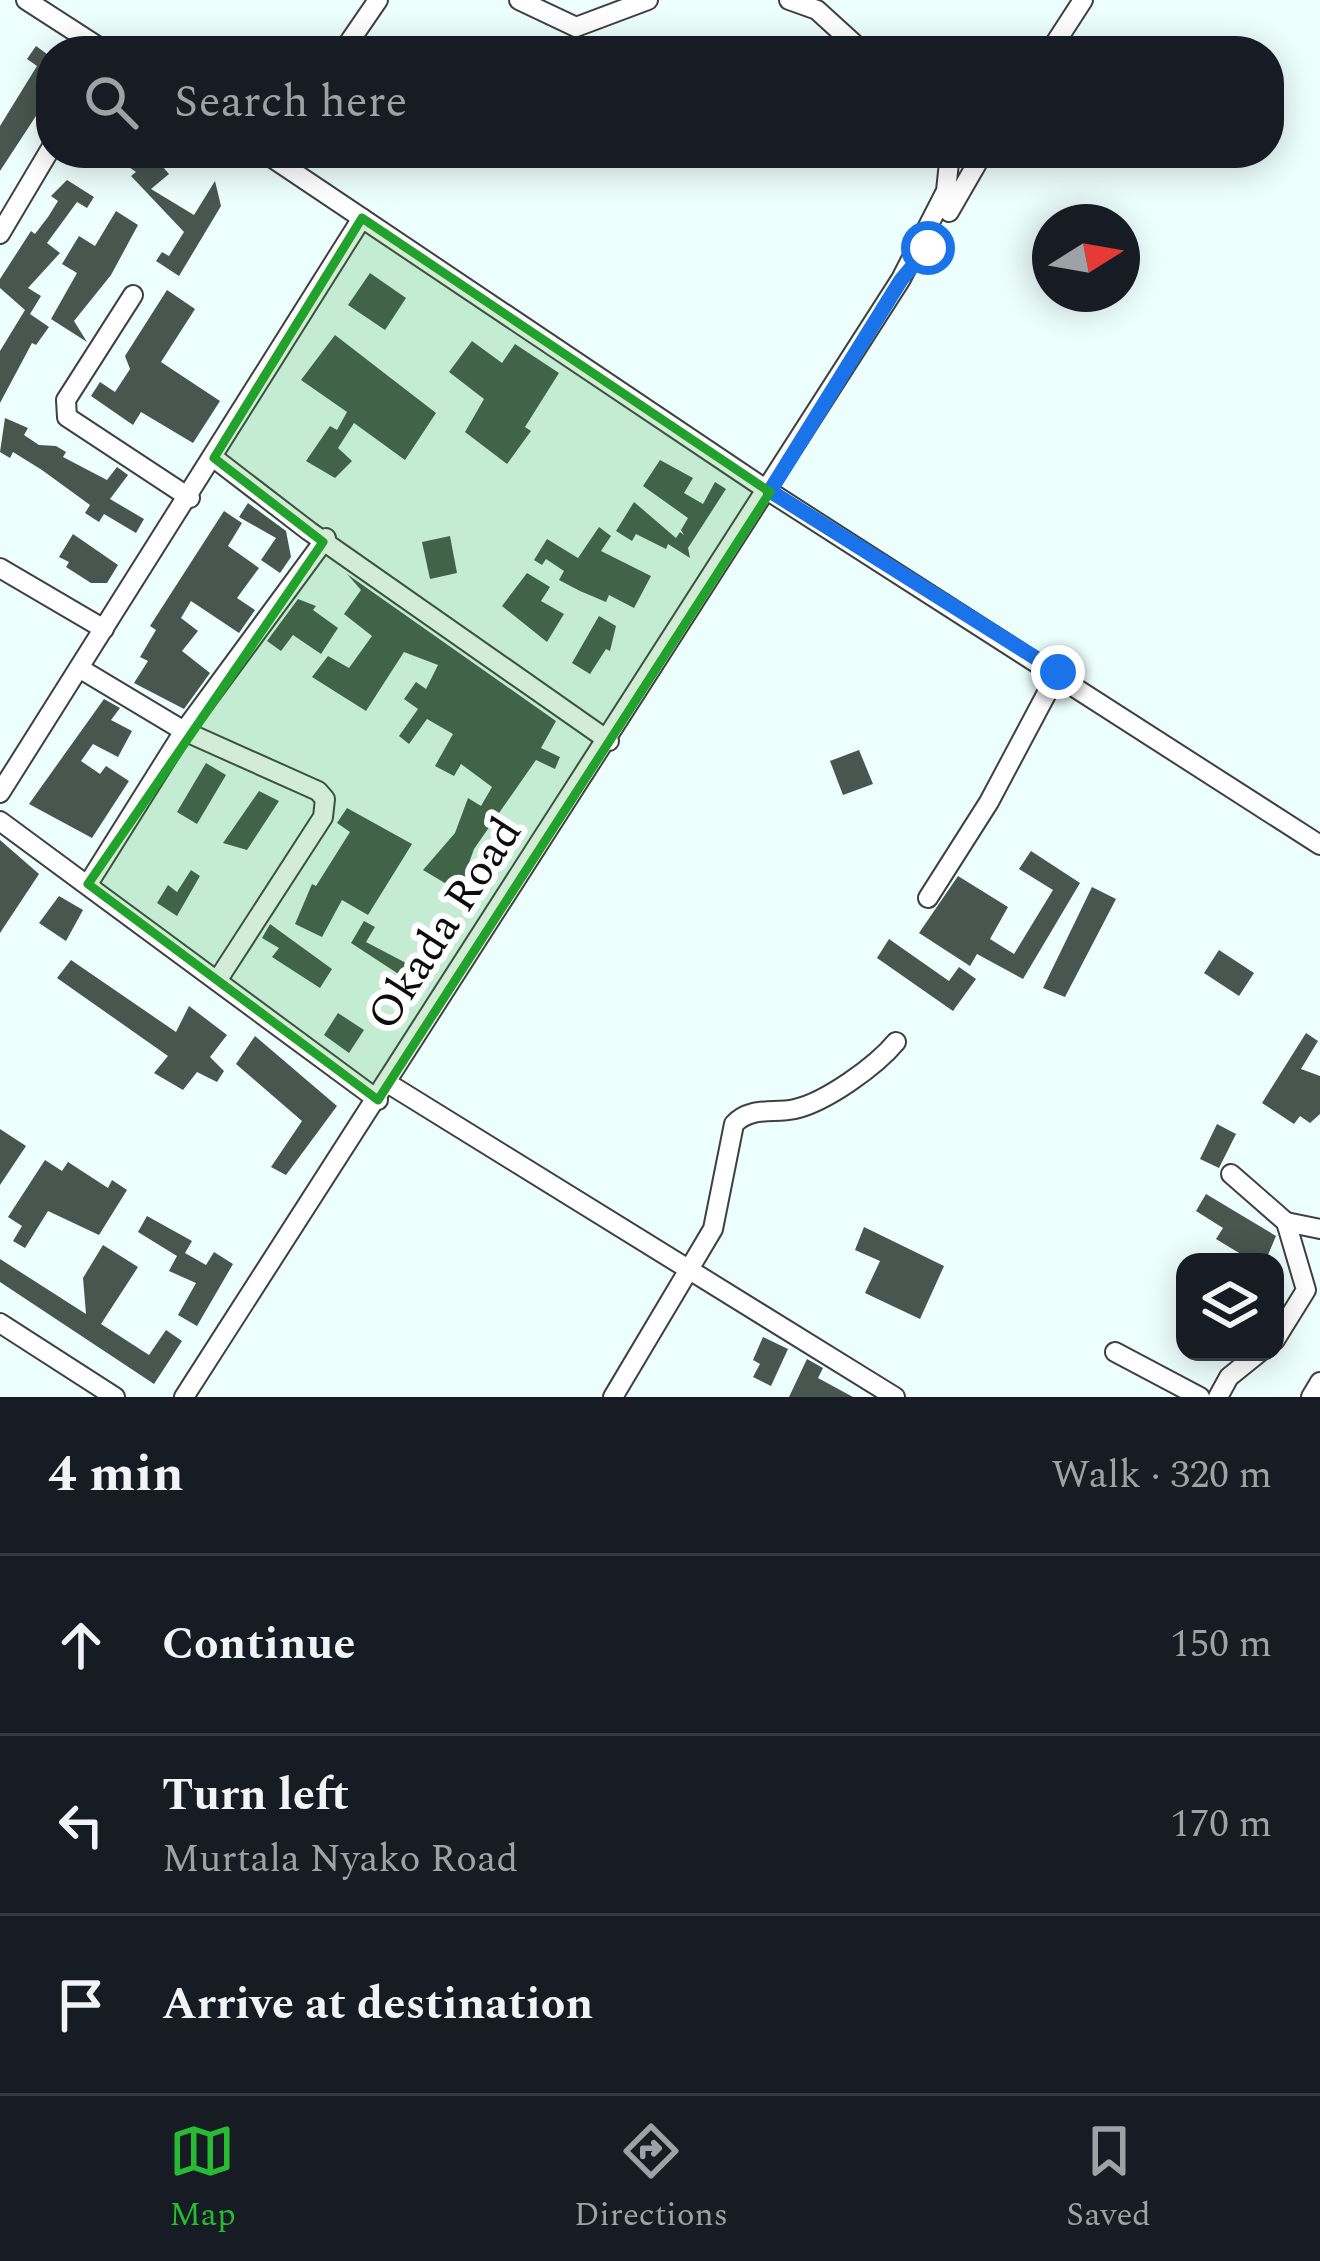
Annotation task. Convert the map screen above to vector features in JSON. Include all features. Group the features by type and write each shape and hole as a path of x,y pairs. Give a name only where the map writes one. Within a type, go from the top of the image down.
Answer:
{"street":[{"path":"26,0 82,36"},
{"path":"353,36 378,0"},
{"path":"519,0 576,27 649,0"},
{"path":"789,0 817,10 846,36"},
{"path":"1059,36 1083,0"},
{"path":"0,234 39,168"},
{"path":"289,168 770,491 1058,672 1320,845"},
{"path":"901,280 946,191 948,168"},
{"path":"901,280 934,239 974,168"},
{"path":"0,793 190,498 362,218"},
{"name":"Okada Road","path":"184,1397 770,491 901,280"},
{"path":"133,295 66,400 67,416 190,498"},
{"path":"214,458 309,531 326,538 609,740"},
{"path":"88,884 184,731 326,538"},
{"path":"0,568 104,629"},
{"path":"79,668 184,731 318,791 327,809 217,981"},
{"path":"928,898 988,802 1058,672"},
{"path":"0,821 217,981 384,1092 688,1267 895,1397"},
{"path":"613,1397 716,1222 731,1130 740,1117 804,1106 872,1071 896,1042"},
{"path":"1232,1174 1286,1222 1313,1284 1284,1327"},
{"path":"1286,1222 1320,1228"},
{"path":"0,1323 115,1397"},
{"path":"1115,1352 1200,1397"},
{"path":"1218,1397 1229,1377 1249,1361"},
{"path":"1178,1385 1229,1377"},
{"path":"1311,1397 1320,1382"}],"highlighted area":[{"path":"362,218 770,492 378,1100 88,884 323,542 214,458"}],"building":[{"path":"36,68 36,116 0,171 0,126"},
{"path":"130,168 164,168 169,174 151,189 194,215 215,181 221,206 179,276 156,261 162,252 169,256 184,232 131,176 136,172"},
{"path":"67,180 94,197 87,208 77,202 47,243 60,253 28,288 41,296 30,314 49,327 36,345 32,343 0,403 0,351 25,310 0,288 0,279 31,231 35,234 48,217 58,201 51,196"},
{"path":"116,211 138,225 111,275 74,321 87,342 51,319 77,273 62,264 79,236 95,246"},
{"path":"370,273 406,298 385,330 348,305"},
{"path":"167,290 195,309 161,362 220,401 193,443 141,412 133,425 91,396 100,382 115,392 130,369 125,356"},
{"path":"335,335 436,413 405,460 354,423 338,448 352,461 335,478 306,461 330,426 337,430 347,412 301,380"},
{"path":"472,341 502,363 515,344 559,373 525,427 531,431 507,464 465,432 484,399 449,372"},
{"path":"5,418 28,428 24,435 39,445 56,446 66,452 63,457 107,480 117,467 128,475 110,499 144,519 136,533 104,514 99,522 85,513 90,505 42,470 13,452 10,458 0,452"},
{"path":"660,460 693,478 684,493 703,504 715,482 726,489 688,548 690,558 668,544 666,549 636,534 632,541 616,531 634,502 676,538 680,532 684,535 681,530 688,518 643,486"},
{"path":"248,503 286,531 291,557 280,573 261,560 276,538 239,517"},
{"path":"224,511 242,523 228,546 259,568 237,598 255,610 239,633 191,601 181,618 198,631 182,651 210,673 184,709 134,683 148,661 140,657 156,630 150,626"},
{"path":"599,527 611,536 601,551 651,576 634,608 609,595 606,602 580,591 559,580 564,571 546,559 542,565 534,560 547,539 578,558"},
{"path":"73,534 118,565 107,583 91,583 59,557"},
{"path":"450,536 457,573 430,579 422,542"},
{"path":"527,573 550,587 541,601 564,614 547,642 502,606"},
{"path":"347,574 556,721 541,748 560,757 555,769 536,760 474,849 465,874 481,882 466,910 454,904 460,892 423,870 455,833 468,798 481,806 492,787 461,764 454,776 435,766 453,734 427,719 409,744 399,736 418,709 404,699 416,682 426,689 438,665 404,652 366,711 312,677 328,656 349,668 372,636 344,614 361,590"},
{"path":"298,599 316,606 313,610 338,628 321,654 293,635 281,651 267,641"},
{"path":"599,616 616,626 610,651 606,649 590,674 572,663"},
{"path":"104,699 120,708 111,720 132,731 118,757 93,744 81,761 100,774 106,766 129,781 92,838 29,804"},
{"path":"859,750 873,784 843,795 830,761"},
{"path":"206,763 226,775 197,824 177,812"},
{"path":"259,791 279,801 247,850 223,843"},
{"path":"347,808 412,844 368,915 342,900 322,937 295,924 312,884 316,886 350,832 337,823"},
{"path":"0,840 39,874 0,933"},
{"path":"1031,851 1080,883 1023,979 977,954 970,966 919,933 958,876 1008,907 990,939 1014,954 1053,890 1019,869"},
{"path":"191,870 200,876 177,916 157,903 168,885 177,892"},
{"path":"1092,887 1116,899 1065,997 1043,988"},
{"path":"59,896 83,910 66,941 39,923"},
{"path":"364,921 375,927 366,942 406,963 400,975 351,943"},
{"path":"270,924 332,969 320,988 272,957 279,948 262,938"},
{"path":"889,939 949,981 959,967 976,979 953,1011 877,958"},
{"path":"1219,950 1254,973 1239,996 1204,973"},
{"path":"71,960 176,1032 189,1006 227,1035 210,1057 224,1071 217,1082 197,1072 183,1090 154,1073 168,1056 57,978"},
{"path":"338,1013 364,1030 349,1053 324,1035"},
{"path":"1306,1033 1318,1041 1301,1069 1320,1076 1320,1114 1310,1123 1300,1116 1294,1124 1262,1103"},
{"path":"255,1036 337,1106 286,1175 271,1167 302,1121 236,1064"},
{"path":"1217,1124 1236,1134 1219,1168 1200,1159"},
{"path":"0,1129 26,1146 0,1185"},
{"path":"45,1160 62,1171 68,1162 108,1188 112,1180 127,1190 99,1235 48,1211 25,1248 13,1241 22,1226 8,1217"},
{"path":"1206,1194 1276,1236 1269,1253 1239,1253 1216,1239 1223,1228 1196,1211"},
{"path":"147,1216 192,1241 185,1253 206,1265 214,1252 233,1264 197,1326 178,1315 196,1283 169,1271 177,1256 138,1232"},
{"path":"864,1227 944,1266 920,1319 865,1293 880,1261 855,1250"},
{"path":"103,1245 138,1267 101,1324 149,1355 166,1330 182,1341 154,1384 0,1282 0,1259 86,1314 83,1278"},
{"path":"763,1337 788,1349 771,1386 753,1377 760,1364 753,1360"},
{"path":"807,1359 823,1368 818,1378 853,1397 789,1397"}],"route":[{"path":"928,248 901,280 770,491 1058,672"}]}
